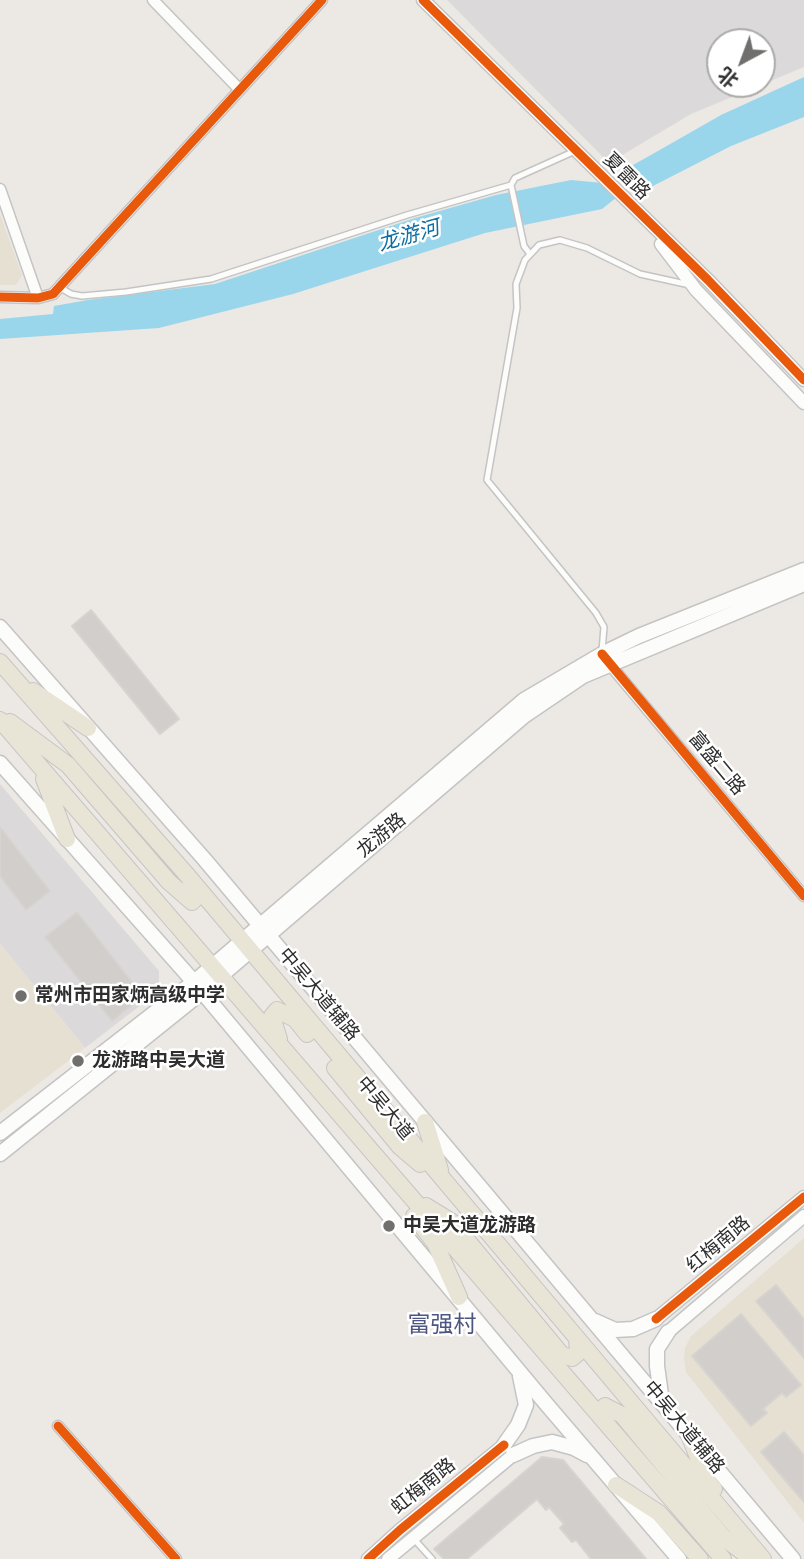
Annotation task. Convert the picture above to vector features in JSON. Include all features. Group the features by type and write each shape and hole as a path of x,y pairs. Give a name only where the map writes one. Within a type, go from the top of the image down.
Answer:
{"main road":[{"name":"龙游路","path":"0,1154 263,929 524,716 606,659 665,625 804,569"},
{"name":"龙游路","path":"606,659 804,584"},
{"name":"中吴大道辅路","path":"0,627 263,929 793,1559"},
{"name":"中吴大道","path":"0,662 187,875 757,1556"},
{"path":"0,668 88,728"},
{"path":"0,715 68,765 169,882 192,902 197,897 187,875"},
{"name":"中吴大道","path":"0,720 723,1559"},
{"path":"0,763 198,987 679,1559"},
{"path":"40,766 67,839"},
{"name":"龙游路","path":"0,1133 198,987"},
{"path":"281,1046 272,1016 277,1010 295,1019 400,1147 458,1197"},
{"path":"425,1122 443,1180"},
{"path":"389,1171 413,1214 435,1243 458,1297"},
{"path":"412,1198 452,1222 562,1355 572,1358 578,1353 577,1338"},
{"path":"592,1320 615,1330 633,1329 656,1320"},
{"path":"662,1404 657,1349 668,1332"},
{"path":"519,1371 526,1405 509,1450 552,1442 574,1448 594,1460"},
{"path":"604,1420 602,1410 605,1406 622,1415 724,1538 757,1556"},
{"path":"689,1435 708,1482 743,1524 757,1556"},
{"path":"616,1485 659,1513 700,1559"}],"street":[{"path":"153,0 240,90"},
{"path":"0,297 38,298 53,294 322,0"},
{"name":"夏雷路","path":"423,0 708,281 804,380"},
{"path":"0,189 38,298"},
{"name":"夏雷路","path":"635,211 692,285 804,402"},
{"name":"富盛二路","path":"606,659 804,897"},
{"name":"红梅南路","path":"656,1320 804,1197"},
{"path":"668,1332 804,1216"},
{"path":"58,1426 176,1559"},
{"name":"虹梅南路","path":"388,1559 509,1450"},
{"name":"虹梅南路","path":"368,1559 400,1530 509,1450"}],"lane":[{"path":"59,288 82,296 211,279 511,184 515,178 575,151"},
{"path":"511,184 524,246 530,254"},
{"path":"606,659 604,627 596,612 487,480 517,308 516,284 525,260 539,245 560,240 587,248 640,274 692,285"},
{"path":"413,1537 432,1559"}],"shaded area":[{"path":"447,0 804,0 804,67 776,79 776,28 706,28 706,98 729,98 691,114 609,163"},
{"path":"0,214 22,275 16,285 0,285"},
{"path":"0,784 159,971 159,991 85,1048 0,944"},
{"name":"常州市田家炳高级中学","path":"0,944 85,1048 0,1113"},
{"path":"804,1238 804,1523 686,1372 684,1359 685,1348 691,1336"}],"water":[{"path":"804,77 804,117 731,146 651,187 646,184 634,190 625,179 634,169 633,165 721,115 758,98 776,98 776,90"},
{"name":"龙游河","path":"571,180 603,183 617,197 602,209 485,233 293,294 159,328 0,339 0,319 53,314 54,306 88,300 215,284 415,218 496,195"}],"building":[{"path":"91,610 179,719 160,734 72,626"},
{"path":"0,827 50,891 26,910 0,876"},
{"path":"77,912 143,996 112,1021 45,937"},
{"path":"776,1285 804,1319 804,1358 756,1301"},
{"path":"741,1314 801,1385 786,1397 782,1393 763,1409 767,1413 751,1426 692,1356"},
{"path":"784,1432 804,1455 804,1502 761,1452"},
{"path":"542,1457 563,1460 646,1559 591,1559 576,1540 572,1542 560,1528 564,1524 549,1507 546,1510 537,1499 467,1559 444,1559 434,1549"}],"cycle path":[{"path":"0,297 38,298 53,294 322,0"},
{"path":"423,0 708,280 804,380"},
{"path":"602,654 804,896"},
{"path":"656,1319 804,1197"},
{"path":"58,1426 176,1559"},
{"path":"368,1559 504,1445"}],"place":[{"name":"常州市田家炳高级中学","path":"21,996"},
{"name":"龙游路中吴大道","path":"78,1061"},
{"name":"中吴大道龙游路","path":"389,1226"}],"district":[{"name":"富强村","path":"442,1326"}]}
